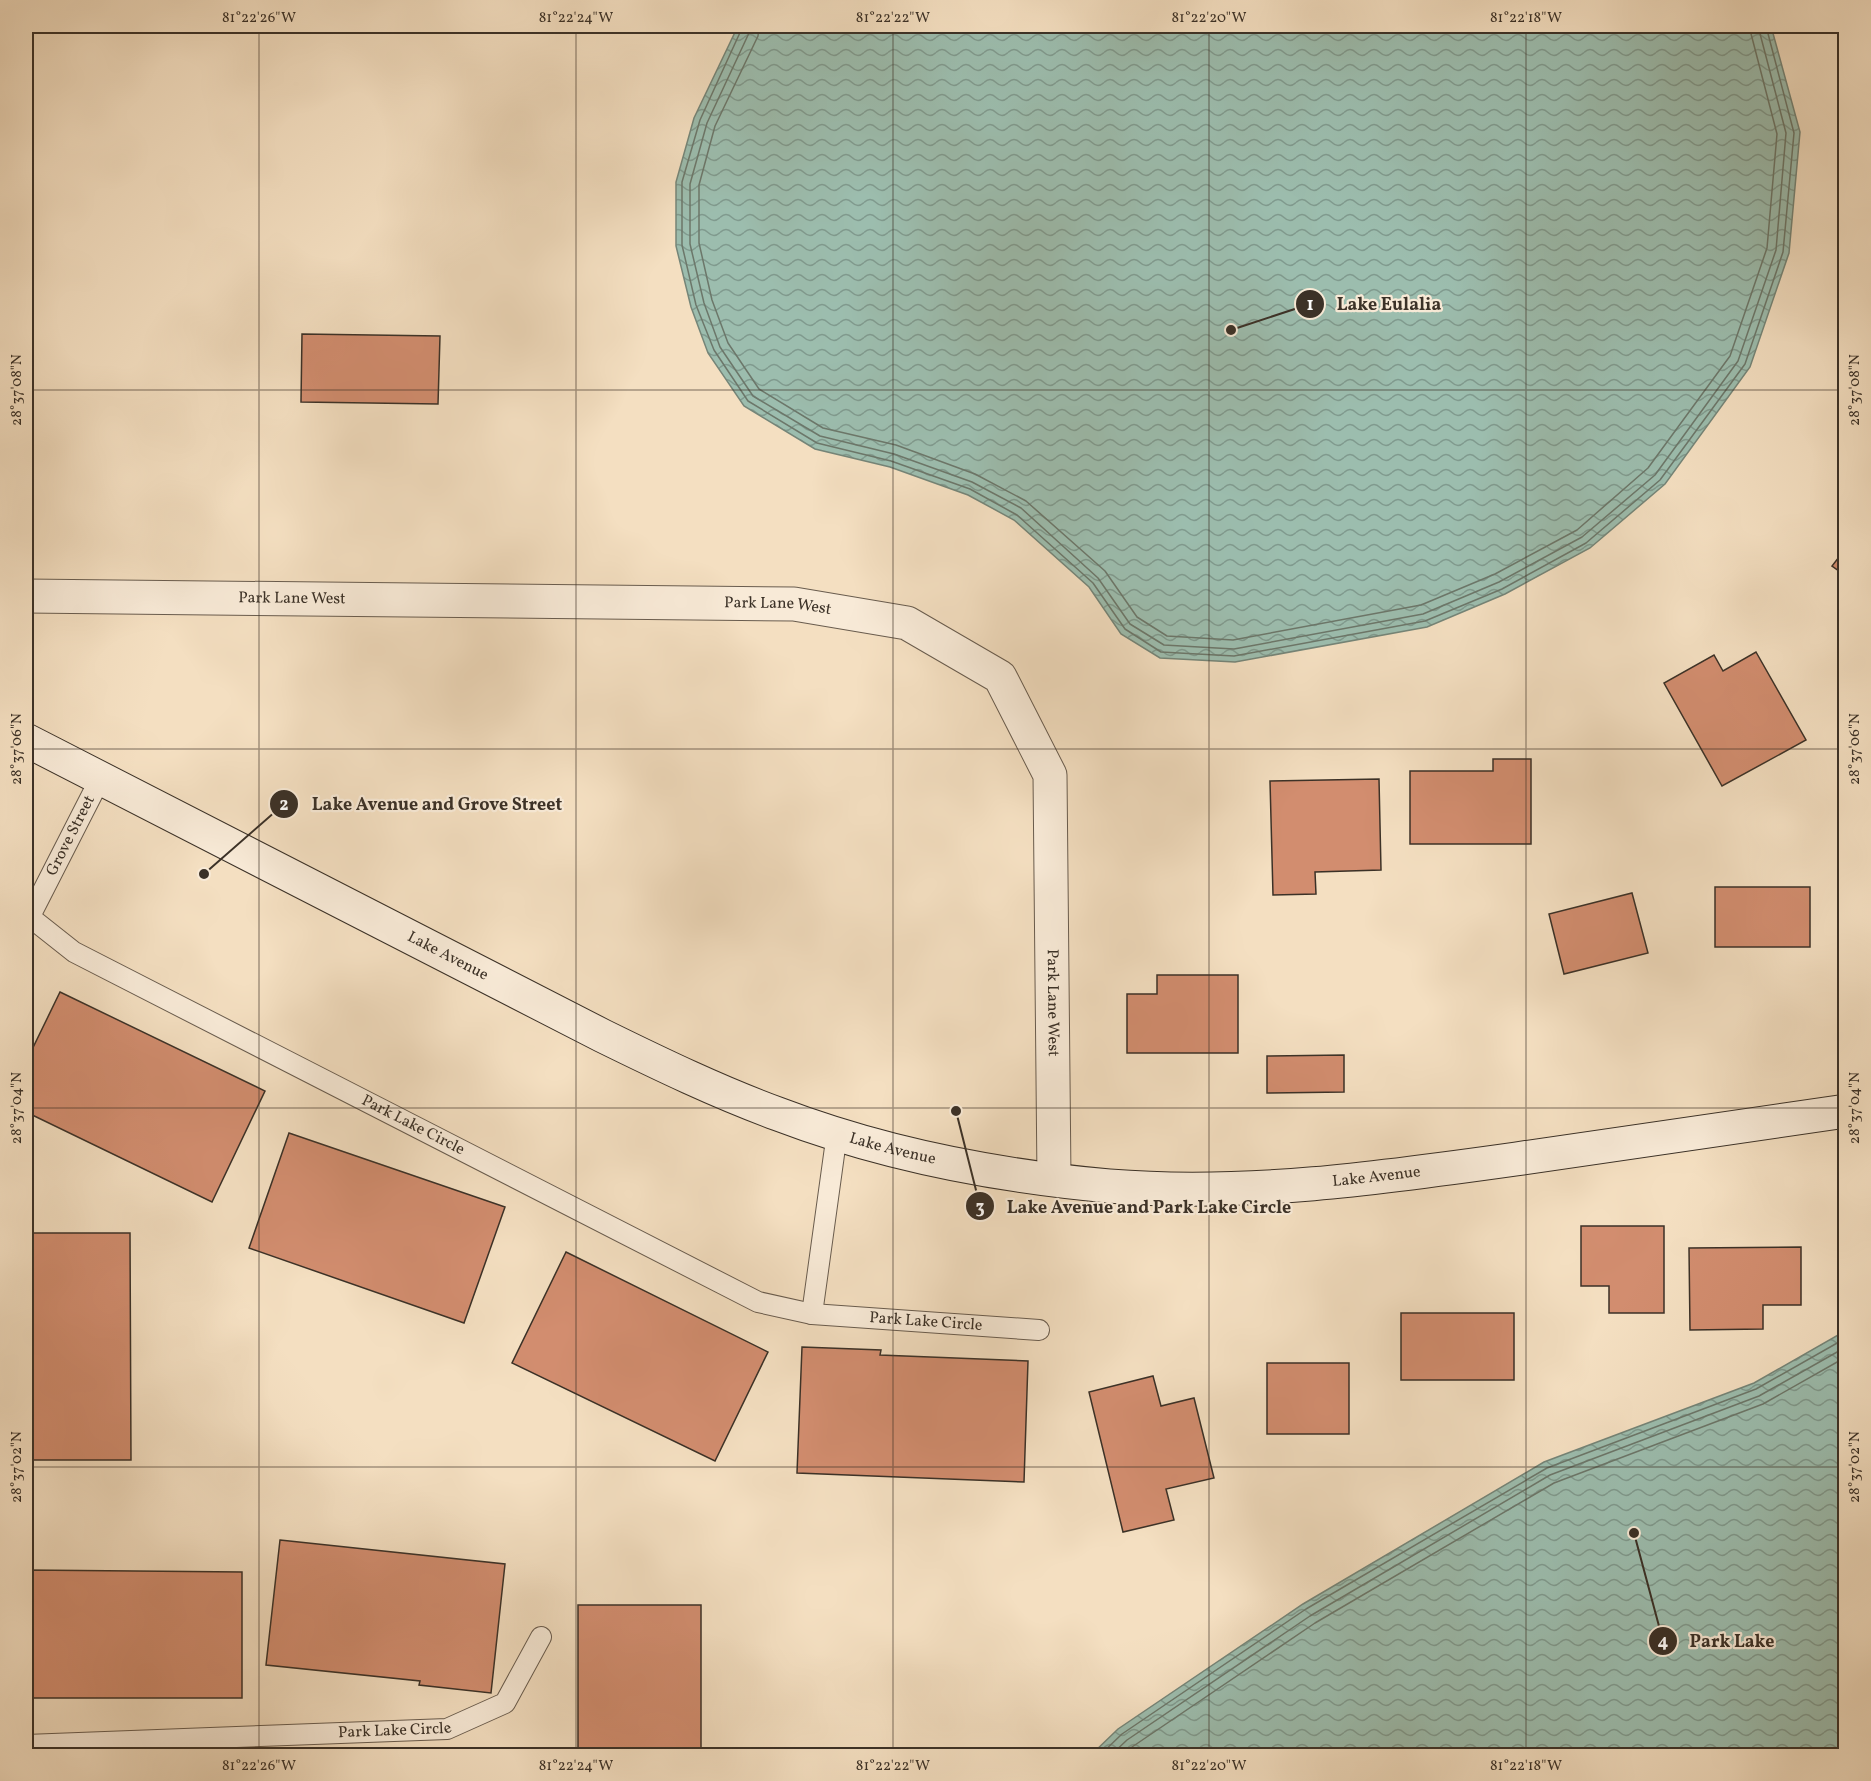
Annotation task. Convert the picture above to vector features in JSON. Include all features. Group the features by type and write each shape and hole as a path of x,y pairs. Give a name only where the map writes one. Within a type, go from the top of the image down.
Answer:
{"main road":[{"name":"Park Lane West","path":"26,596 794,604 907,623 1000,677 1050,775 1054,1179"},
{"name":"Lake Avenue","path":"26,741 603,1036 729,1095 780,1115 837,1133 995,1171 1110,1186 1222,1189 1330,1184 1845,1111"}],"lane":[{"name":"Grove Street","path":"27,918 100,779"},
{"name":"Park Lake Circle","path":"27,918 74,952 759,1302 812,1314 1039,1330"},
{"path":"812,1314 837,1133"},
{"name":"Park Lake Circle","path":"26,1745 447,1729 505,1703 541,1637"}],"water":[{"path":"738,26 1771,26 1800,132 1789,253 1750,367 1665,484 1590,548 1505,594 1427,627 1235,662 1160,658 1121,634 1089,587 1014,520 968,495 890,467 815,449 744,406 708,353 691,307 676,246 676,182 694,118"},
{"path":"1845,1331 1845,1755 1091,1755 1118,1729 1303,1604 1544,1462 1754,1383"}],"building":[{"path":"302,334 440,336 438,404 301,402"},
{"path":"1846,548 1846,576 1832,566"},
{"path":"1756,652 1806,740 1722,786 1664,683 1714,655 1723,671"},
{"path":"1493,759 1531,759 1531,844 1410,844 1410,771 1493,771"},
{"path":"1379,779 1381,870 1315,872 1316,894 1273,895 1270,781"},
{"path":"1715,887 1810,887 1810,947 1715,947"},
{"path":"1632,893 1648,953 1564,974 1549,914"},
{"path":"1157,975 1238,975 1238,1053 1127,1053 1127,994 1157,994"},
{"path":"60,992 265,1091 212,1202 26,1112 26,1062"},
{"path":"1344,1055 1344,1092 1267,1093 1267,1056"},
{"path":"289,1133 505,1207 464,1323 249,1248"},
{"path":"1581,1226 1664,1226 1664,1313 1609,1313 1609,1286 1581,1286"},
{"path":"26,1233 130,1233 131,1460 26,1460"},
{"path":"1801,1247 1801,1305 1763,1305 1763,1329 1690,1330 1689,1248"},
{"path":"566,1252 768,1352 715,1461 512,1363"},
{"path":"1401,1313 1514,1313 1514,1380 1401,1380"},
{"path":"802,1347 881,1350 880,1355 1028,1361 1024,1482 797,1473"},
{"path":"1267,1363 1349,1363 1349,1434 1267,1434"},
{"path":"1153,1376 1161,1406 1194,1398 1214,1478 1166,1489 1174,1520 1123,1532 1089,1392"},
{"path":"280,1540 505,1564 491,1693 419,1685 420,1681 266,1665"},
{"path":"26,1570 242,1572 242,1698 26,1698"},
{"path":"578,1605 701,1605 701,1756 578,1756"}],"place":[{"name":"Lake Eulalia","path":"1231,330"},
{"name":"Lake Avenue and Grove Street","path":"204,874"},
{"name":"Lake Avenue and Park Lake Circle","path":"956,1111"},
{"name":"Park Lake","path":"1634,1533"}]}
